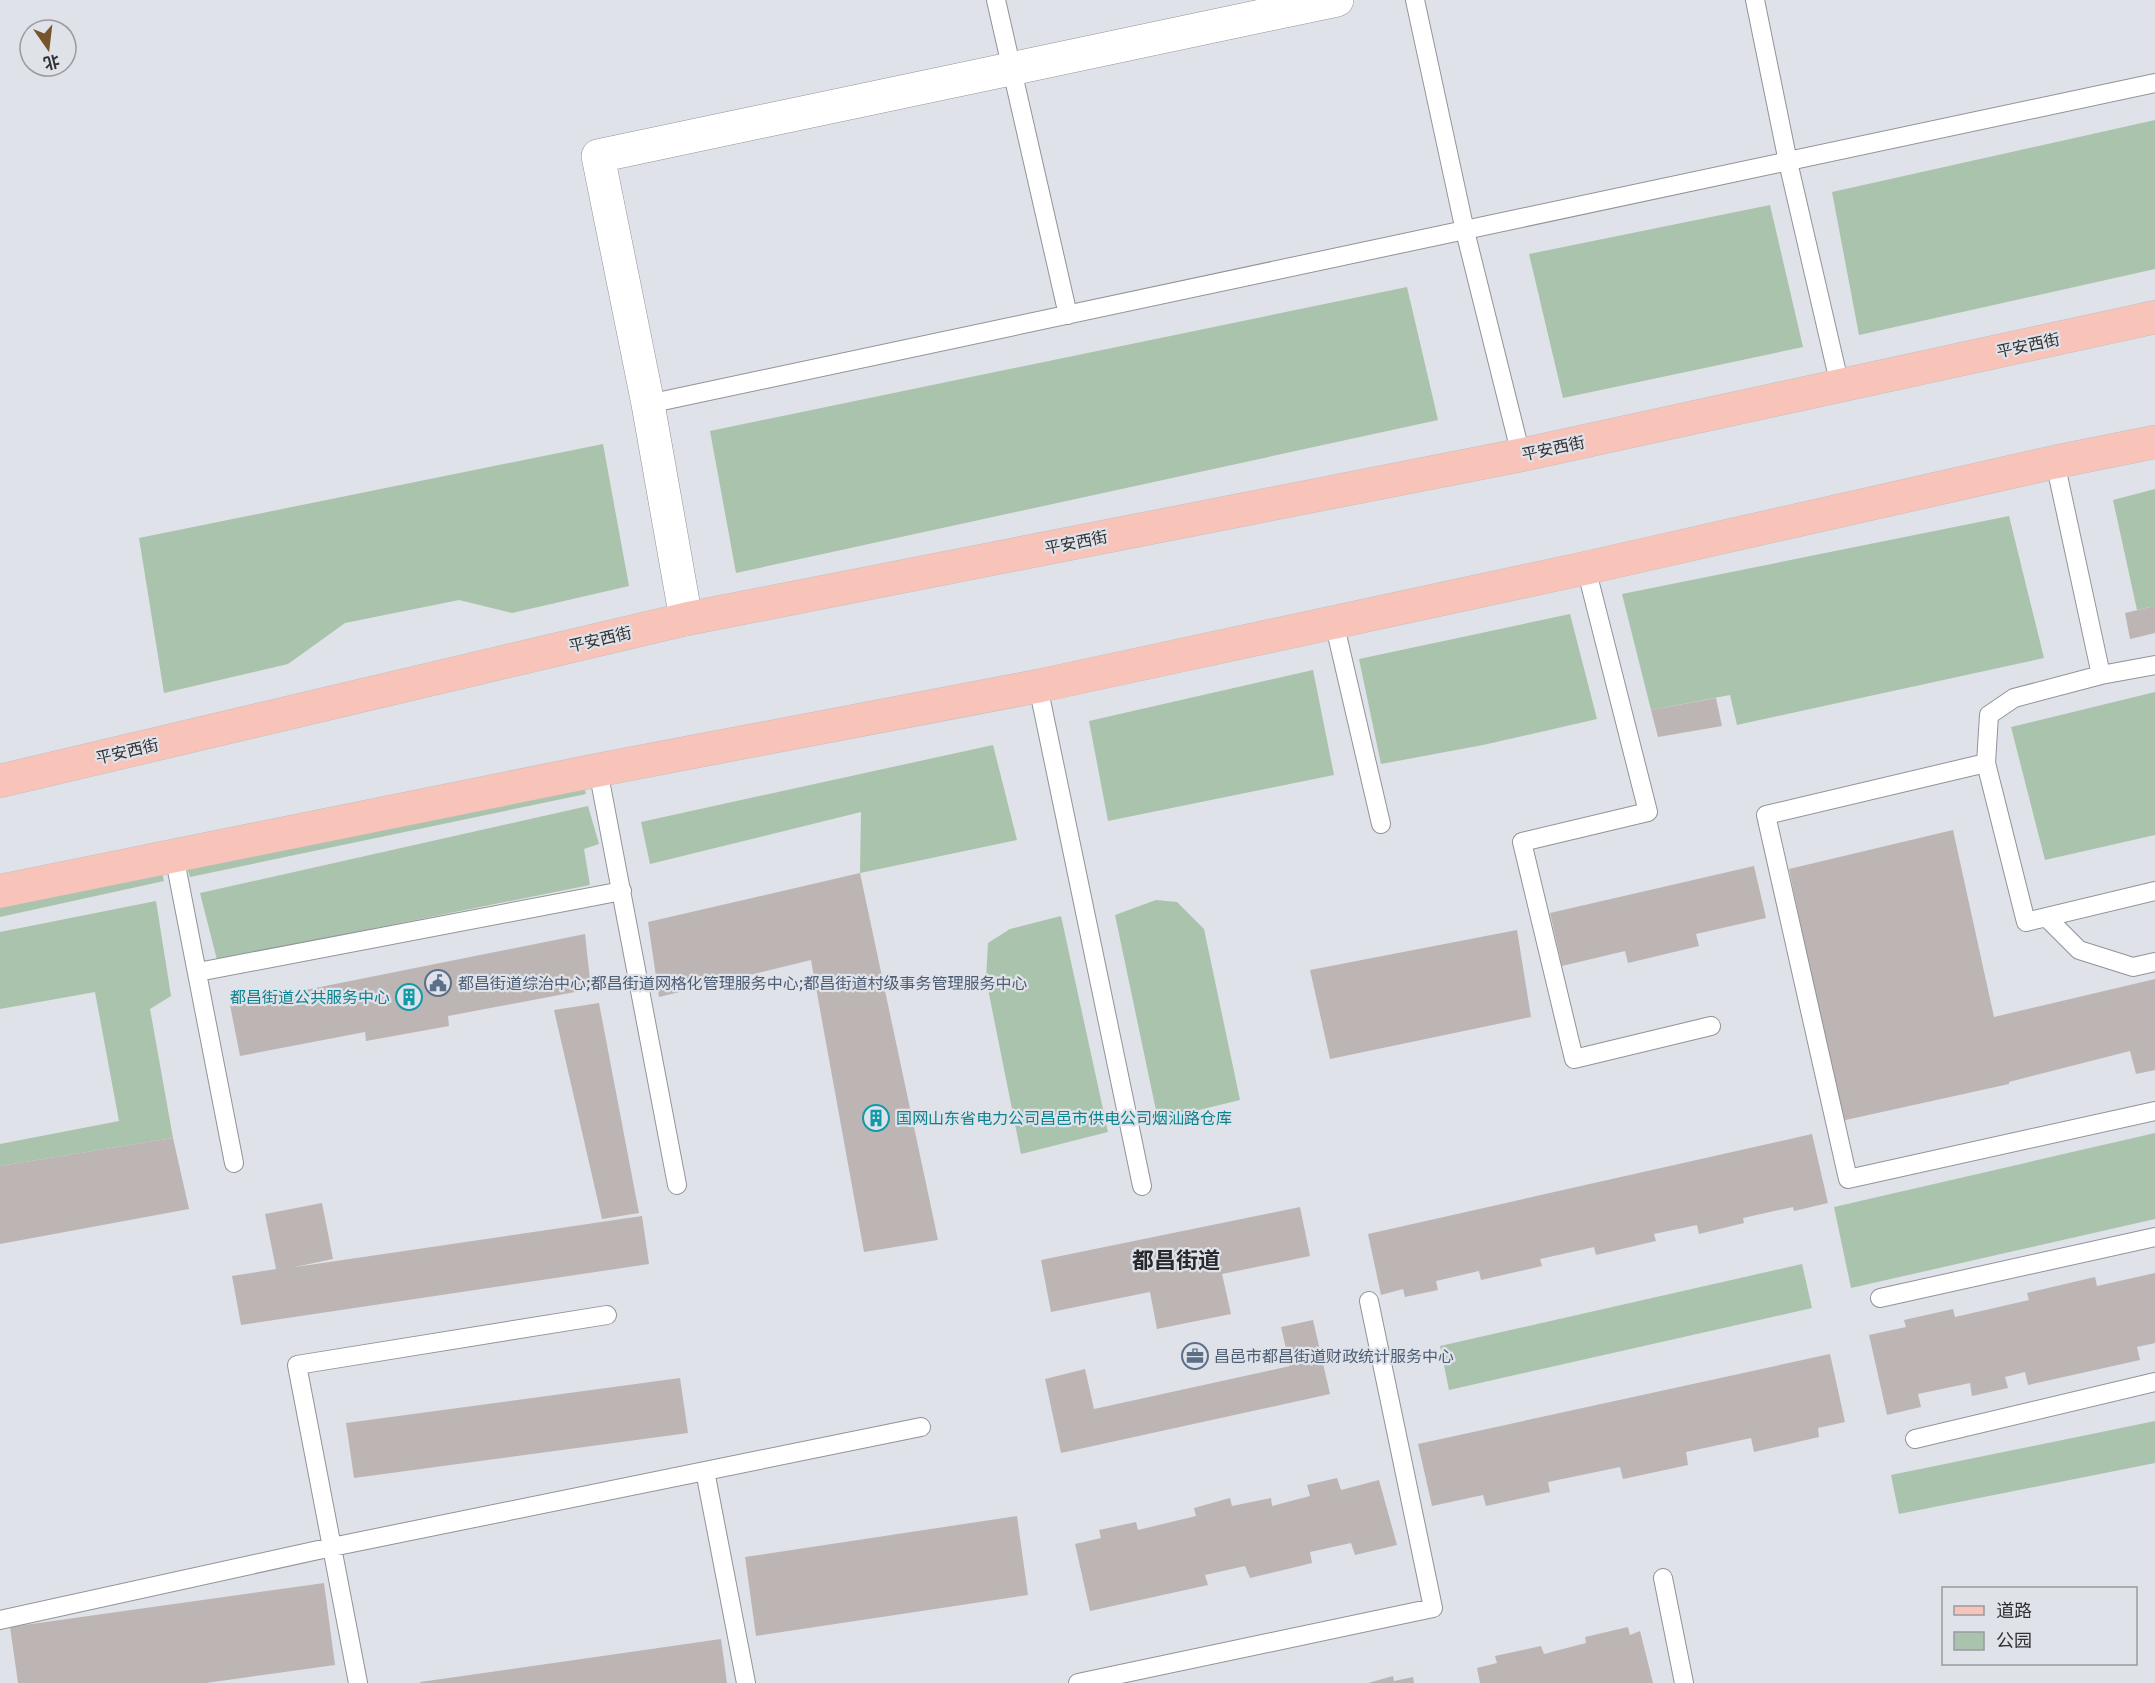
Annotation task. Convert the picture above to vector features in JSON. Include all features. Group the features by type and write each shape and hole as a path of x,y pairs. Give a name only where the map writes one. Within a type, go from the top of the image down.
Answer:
{"main road":[{"name":"平安西街","path":"0,781 686,619 1521,455 2155,317"},
{"path":"0,891 598,770 1038,686 1586,568 2055,462 2155,442"}],"street":[{"path":"686,619 648,405 598,156 1337,0"}],"lane":[{"path":"996,0 1068,315"},
{"path":"1415,0 1465,231 1521,455"},
{"path":"1755,0 1788,162 1840,386"},
{"path":"648,405 2155,84"},
{"path":"2055,462 2102,675"},
{"path":"1586,568 1648,812 1522,842 1574,1059 1711,1026"},
{"path":"1335,622 1380,824"},
{"path":"2155,665 2102,675 2014,698 1989,715 1986,763 2026,922 2155,891"},
{"path":"1038,686 1142,1186"},
{"path":"1986,763 1766,814 1848,1179 2155,1111"},
{"path":"598,770 677,1185"},
{"path":"174,855 234,1163"},
{"path":"198,972 622,891"},
{"path":"2046,916 2079,950 2133,967 2155,962"},
{"path":"1880,1298 2155,1237"},
{"path":"1078,1683 1433,1608 1370,1301"},
{"path":"358,1683 297,1365 607,1315"},
{"path":"1915,1439 2155,1382"},
{"path":"0,1620 332,1547 921,1427"},
{"path":"705,1471 746,1683"},
{"path":"1663,1578 1684,1683"}],"green space":[{"path":"2155,120 2155,269 1859,335 1832,192"},
{"path":"1770,205 1803,347 1563,398 1529,254"},
{"path":"1407,287 1438,420 736,573 710,431"},
{"path":"603,444 629,586 512,613 459,600 345,623 288,664 164,693 139,538"},
{"path":"2155,489 2155,606 2137,610 2113,500"},
{"path":"2009,516 2044,658 1737,725 1730,695 1651,710 1622,594"},
{"path":"1570,614 1597,719 1483,745 1381,764 1359,659"},
{"path":"1313,670 1334,775 1108,821 1089,721"},
{"path":"2155,692 2155,835 2045,860 2011,727"},
{"path":"993,745 1017,840 860,873 861,812 650,864 641,822"},
{"path":"583,784 586,794 190,877 186,864"},
{"path":"588,806 599,844 584,849 590,885 217,960 200,893"},
{"path":"161,868 164,881 0,917 0,903"},
{"path":"1156,900 1177,902 1204,929 1240,1100 1158,1120 1115,915"},
{"path":"156,901 171,996 150,1009 173,1138 0,1166 0,1144 119,1121 95,992 0,1009 0,932"},
{"path":"1061,916 1108,1132 1021,1154 986,979 988,943 1010,929"},
{"path":"2155,1133 2155,1219 1851,1288 1834,1207"},
{"path":"1802,1264 1812,1308 1449,1390 1440,1346"},
{"path":"2155,1421 2155,1463 1899,1514 1891,1475"}],"building":[{"path":"2155,606 2155,633 2130,639 2125,613"},
{"path":"1716,698 1722,726 1658,737 1651,710"},
{"path":"1953,830 1994,1017 2155,979 2155,1070 2136,1074 2130,1051 2009,1082 2009,1084 1841,1121 1789,869"},
{"path":"1754,866 1766,918 1696,934 1699,946 1628,963 1625,951 1562,966 1550,913"},
{"name":"国网山东省电力公司昌邑市供电公司烟汕路仓库","path":"860,873 938,1240 864,1252 811,960 659,997 648,922"},
{"path":"1517,930 1531,1017 1330,1059 1310,970"},
{"name":"都昌街道公共服务中心","path":"585,934 591,989 448,1016 449,1026 366,1041 365,1032 240,1056 230,1005"},
{"path":"599,1003 639,1213 602,1219 554,1010"},
{"path":"1812,1134 1828,1203 1794,1211 1793,1207 1743,1218 1744,1223 1699,1234 1697,1225 1654,1234 1656,1241 1596,1255 1594,1247 1540,1259 1542,1266 1481,1280 1479,1271 1436,1281 1438,1290 1405,1297 1403,1289 1381,1295 1368,1234"},
{"path":"173,1138 189,1209 0,1244 0,1166"},
{"path":"322,1203 333,1259 295,1267 642,1216 649,1264 241,1325 232,1276 276,1269 265,1214"},
{"path":"1300,1207 1310,1256 1222,1274 1231,1314 1157,1329 1150,1292 1051,1312 1041,1260"},
{"path":"2155,1273 2155,1343 2137,1347 2140,1360 2028,1385 2025,1372 2005,1377 2008,1388 1972,1396 1970,1383 1918,1394 1921,1407 1887,1415 1869,1335 1906,1327 1904,1320 1953,1309 1955,1317 2029,1300 2027,1293 2095,1277 2097,1286"},
{"path":"1313,1320 1330,1394 1061,1453 1045,1379 1085,1369 1094,1409 1290,1366 1281,1327"},
{"path":"1830,1354 1845,1422 1818,1428 1819,1437 1754,1452 1751,1438 1686,1452 1688,1465 1623,1479 1620,1467 1548,1482 1550,1492 1486,1506 1483,1495 1432,1506 1418,1444"},
{"path":"680,1378 688,1433 354,1478 346,1423"},
{"path":"1337,1478 1341,1490 1379,1480 1397,1545 1355,1555 1351,1543 1310,1552 1312,1563 1250,1578 1245,1566 1205,1575 1208,1585 1090,1611 1075,1544 1101,1538 1099,1530 1136,1522 1138,1530 1196,1516 1194,1508 1230,1498 1232,1506 1271,1498 1272,1506 1310,1496 1307,1485"},
{"path":"1017,1516 1028,1595 756,1636 745,1557"},
{"path":"324,1583 335,1665 206,1683 18,1683 10,1627"},
{"path":"1628,1627 1630,1635 1640,1631 1653,1683 1480,1683 1477,1668 1497,1663 1495,1656 1541,1646 1544,1654 1586,1643 1585,1637"},
{"path":"721,1639 727,1683 420,1683 420,1682"},
{"path":"1393,1676 1394,1681 1413,1677 1414,1683 1368,1683"}],"place":[{"name":"都昌街道综治中心;都昌街道网格化管理服务中心;都昌街道村级事务管理服务中心","path":"438,983"},
{"name":"都昌街道公共服务中心","path":"409,997"},
{"name":"国网山东省电力公司昌邑市供电公司烟汕路仓库","path":"876,1118"},
{"name":"昌邑市都昌街道财政统计服务中心","path":"1195,1356"}],"district":[{"name":"都昌街道","path":"1176,1260"}]}
